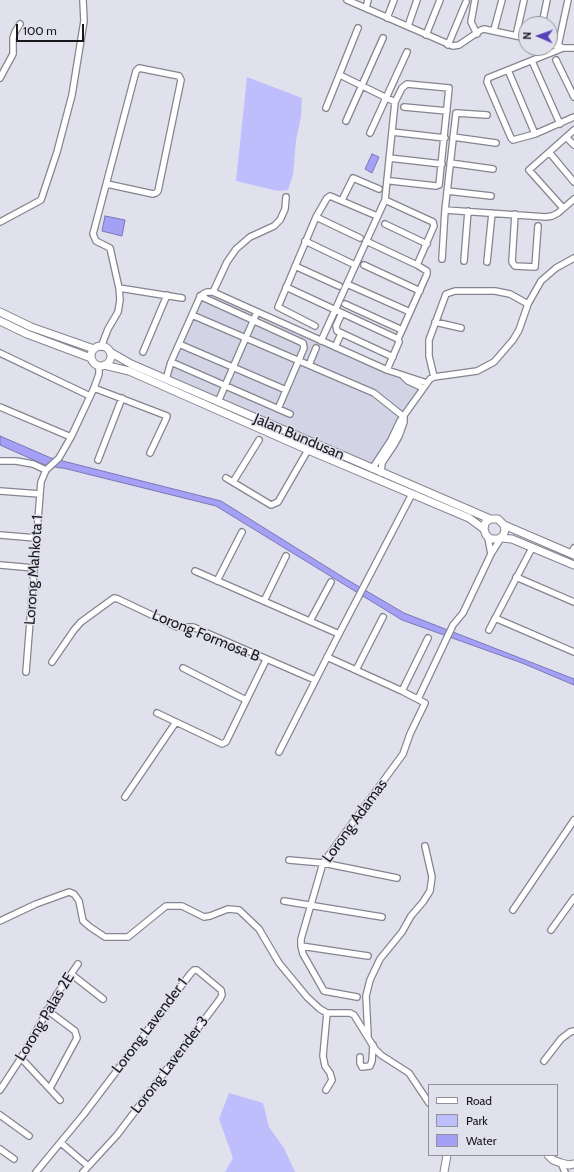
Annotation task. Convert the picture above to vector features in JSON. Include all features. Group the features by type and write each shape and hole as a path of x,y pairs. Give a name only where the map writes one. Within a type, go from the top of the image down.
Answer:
{"main road":[{"path":"0,312 31,327 98,348 106,348 110,352 110,358 107,364 102,366 94,363 91,358 26,334 0,321"},
{"path":"91,358 91,355 98,348"},
{"name":"Jalan Bundusan","path":"110,352 131,364 381,473 490,519 498,519 504,525 573,552"},
{"name":"Jalan Bundusan","path":"102,366 129,371 308,450 469,518 484,529"},
{"path":"372,469 376,474 401,489"},
{"path":"490,519 486,523 484,529 488,538 494,540 501,538 512,539 574,565"},
{"path":"501,538 505,530 504,525"},
{"path":"444,1172 447,1156"},
{"path":"549,1156 553,1160 561,1163 569,1165 574,1164"}],"street":[{"path":"0,222 41,200 57,152 72,95 84,21 84,0"},
{"path":"347,0 453,46 459,45 484,29 516,36 524,0"},
{"path":"366,8 368,0"},
{"path":"387,18 394,0"},
{"path":"408,26 417,0"},
{"path":"426,35 440,0"},
{"path":"475,0 471,22 477,34"},
{"path":"494,30 502,0"},
{"path":"544,16 547,0"},
{"path":"560,47 568,0"},
{"path":"448,45 466,2"},
{"path":"0,78 13,54 13,38 20,24"},
{"path":"326,108 358,28"},
{"path":"346,121 383,38"},
{"path":"574,48 560,47 532,61 488,78 487,80 511,138 515,140 536,134 574,117"},
{"path":"370,133 407,52"},
{"path":"556,60 574,97"},
{"path":"532,61 560,124"},
{"path":"98,348 118,312 120,300 119,288 110,248 96,241 93,234 137,69 179,76 181,80 158,191 153,194 107,184"},
{"path":"508,70 536,134"},
{"path":"340,75 395,102"},
{"path":"321,340 355,265 363,240 385,200 395,102 402,88 407,84 449,88 440,184 438,186 390,181"},
{"path":"404,107 447,112"},
{"path":"442,259 445,210 456,113 487,115"},
{"path":"563,208 529,170 574,130"},
{"path":"392,132 445,138"},
{"path":"566,136 574,145"},
{"path":"453,138 496,143"},
{"path":"548,152 574,182"},
{"path":"389,158 442,164"},
{"path":"450,163 493,169"},
{"path":"342,200 353,178 379,189"},
{"path":"447,191 491,196"},
{"path":"315,326 279,308 278,305 316,217 327,198 330,196 377,216"},
{"path":"213,292 227,262 236,249 250,237 274,226 280,220 285,209 286,197"},
{"path":"445,210 546,217 552,216 574,199"},
{"path":"385,200 433,222 434,226 417,265"},
{"path":"464,261 468,211"},
{"path":"487,262 492,213"},
{"path":"515,214 513,265 535,267 538,226"},
{"path":"316,217 417,265 427,272 398,339 399,342 387,370"},
{"path":"385,224 427,244"},
{"path":"305,241 355,265"},
{"path":"372,469 391,440 400,421 430,379 434,377 477,371 494,362 516,335 535,290 547,275 574,258"},
{"path":"295,266 339,286"},
{"path":"364,266 420,291"},
{"path":"346,284 410,312"},
{"path":"286,287 398,339"},
{"path":"119,288 182,298"},
{"path":"434,377 429,356 430,340 446,294 455,290 495,291 510,294 528,304"},
{"path":"166,379 171,362 200,296 207,292 213,292 387,370 402,376 410,376 425,385"},
{"path":"143,352 167,295"},
{"path":"200,296 303,343 304,347 278,409"},
{"path":"346,304 402,330"},
{"path":"218,402 257,312"},
{"path":"342,313 336,326 337,331 393,357"},
{"path":"192,315 374,393 404,417"},
{"path":"435,322 460,328"},
{"path":"335,347 341,334"},
{"path":"179,344 286,390"},
{"path":"309,366 316,348"},
{"path":"0,353 90,396"},
{"path":"171,362 290,414"},
{"path":"0,461 16,461 48,468 59,458 71,437 94,388 102,366"},
{"path":"94,388 167,416 150,453"},
{"path":"98,460 122,398"},
{"path":"0,407 71,437"},
{"path":"381,473 382,463 399,436 404,422 404,417"},
{"path":"233,482 259,440"},
{"path":"226,478 271,505 278,502 308,450"},
{"name":"Lorong Mahkota 1","path":"26,672 41,482 48,468"},
{"path":"0,491 40,494"},
{"path":"279,752 363,586 412,494"},
{"path":"217,581 242,532"},
{"path":"0,535 36,538"},
{"path":"488,538 491,554"},
{"path":"327,656 418,699 453,625 463,613 491,554 501,538"},
{"path":"489,630 532,548"},
{"path":"264,601 286,556"},
{"path":"0,566 34,568"},
{"path":"195,571 339,634"},
{"path":"516,577 574,602"},
{"path":"310,621 331,582"},
{"name":"Lorong Formosa B","path":"52,662 81,622 114,598 177,627 193,627 315,680"},
{"path":"356,670 383,617"},
{"path":"494,618 574,652"},
{"path":"402,691 428,638"},
{"path":"157,713 222,744 226,742 266,660"},
{"path":"183,668 246,700"},
{"name":"Lorong Adamas","path":"301,946 301,939 323,863 403,754 410,734 425,703 418,699"},
{"path":"125,798 176,722"},
{"path":"513,910 573,823"},
{"path":"368,1037 366,996 370,980 380,959 402,932 411,916 430,891 432,877 425,846"},
{"path":"289,860 323,863 397,878"},
{"path":"0,921 36,904 69,892 74,894 78,901 83,921 105,937 128,937 166,906 182,906 204,917 228,909 239,910 259,929 279,963 307,997 320,1009 327,1012 350,1013 354,1015 381,1055 409,1073 428,1102"},
{"path":"551,930 574,898"},
{"path":"284,901 382,917"},
{"path":"357,996 324,991 303,954 301,946 368,956"},
{"name":"Lorong Palas 2E","path":"0,1090 21,1058 47,1010 78,964"},
{"name":"Lorong Lavender 1","path":"61,1142 194,970 197,970 221,990 222,994"},
{"path":"72,974 103,999"},
{"name":"Lorong Lavender 3","path":"83,1172 116,1135 173,1062 220,999 222,994"},
{"path":"47,1010 75,1031 77,1038 50,1088"},
{"path":"326,1090 332,1080 323,1056 327,1012"},
{"path":"544,1061 561,1039 570,1032 574,1031"},
{"path":"360,1057 362,1067 370,1066 372,1061 373,1045"},
{"path":"21,1058 60,1100"},
{"path":"0,1115 29,1136"},
{"path":"36,1172 61,1142 88,1166"},
{"path":"0,1149 14,1159"},
{"path":"561,1163 565,1172"}],"shaded area":[{"path":"207,292 423,385 372,469 166,379 199,299"}],"green space":[{"path":"247,77 302,98 301,117 296,140 293,175 288,190 278,191 236,181"},
{"path":"229,1093 263,1103 269,1127 284,1148 295,1172 225,1172 233,1158 219,1119"}],"water":[{"path":"372,154 379,157 372,173 365,169"},
{"path":"105,216 125,220 122,236 102,231"},
{"path":"0,436 51,458 221,501 346,579 404,613 574,679 574,685 522,663 402,620 216,506 63,468 45,465 0,445"}]}
